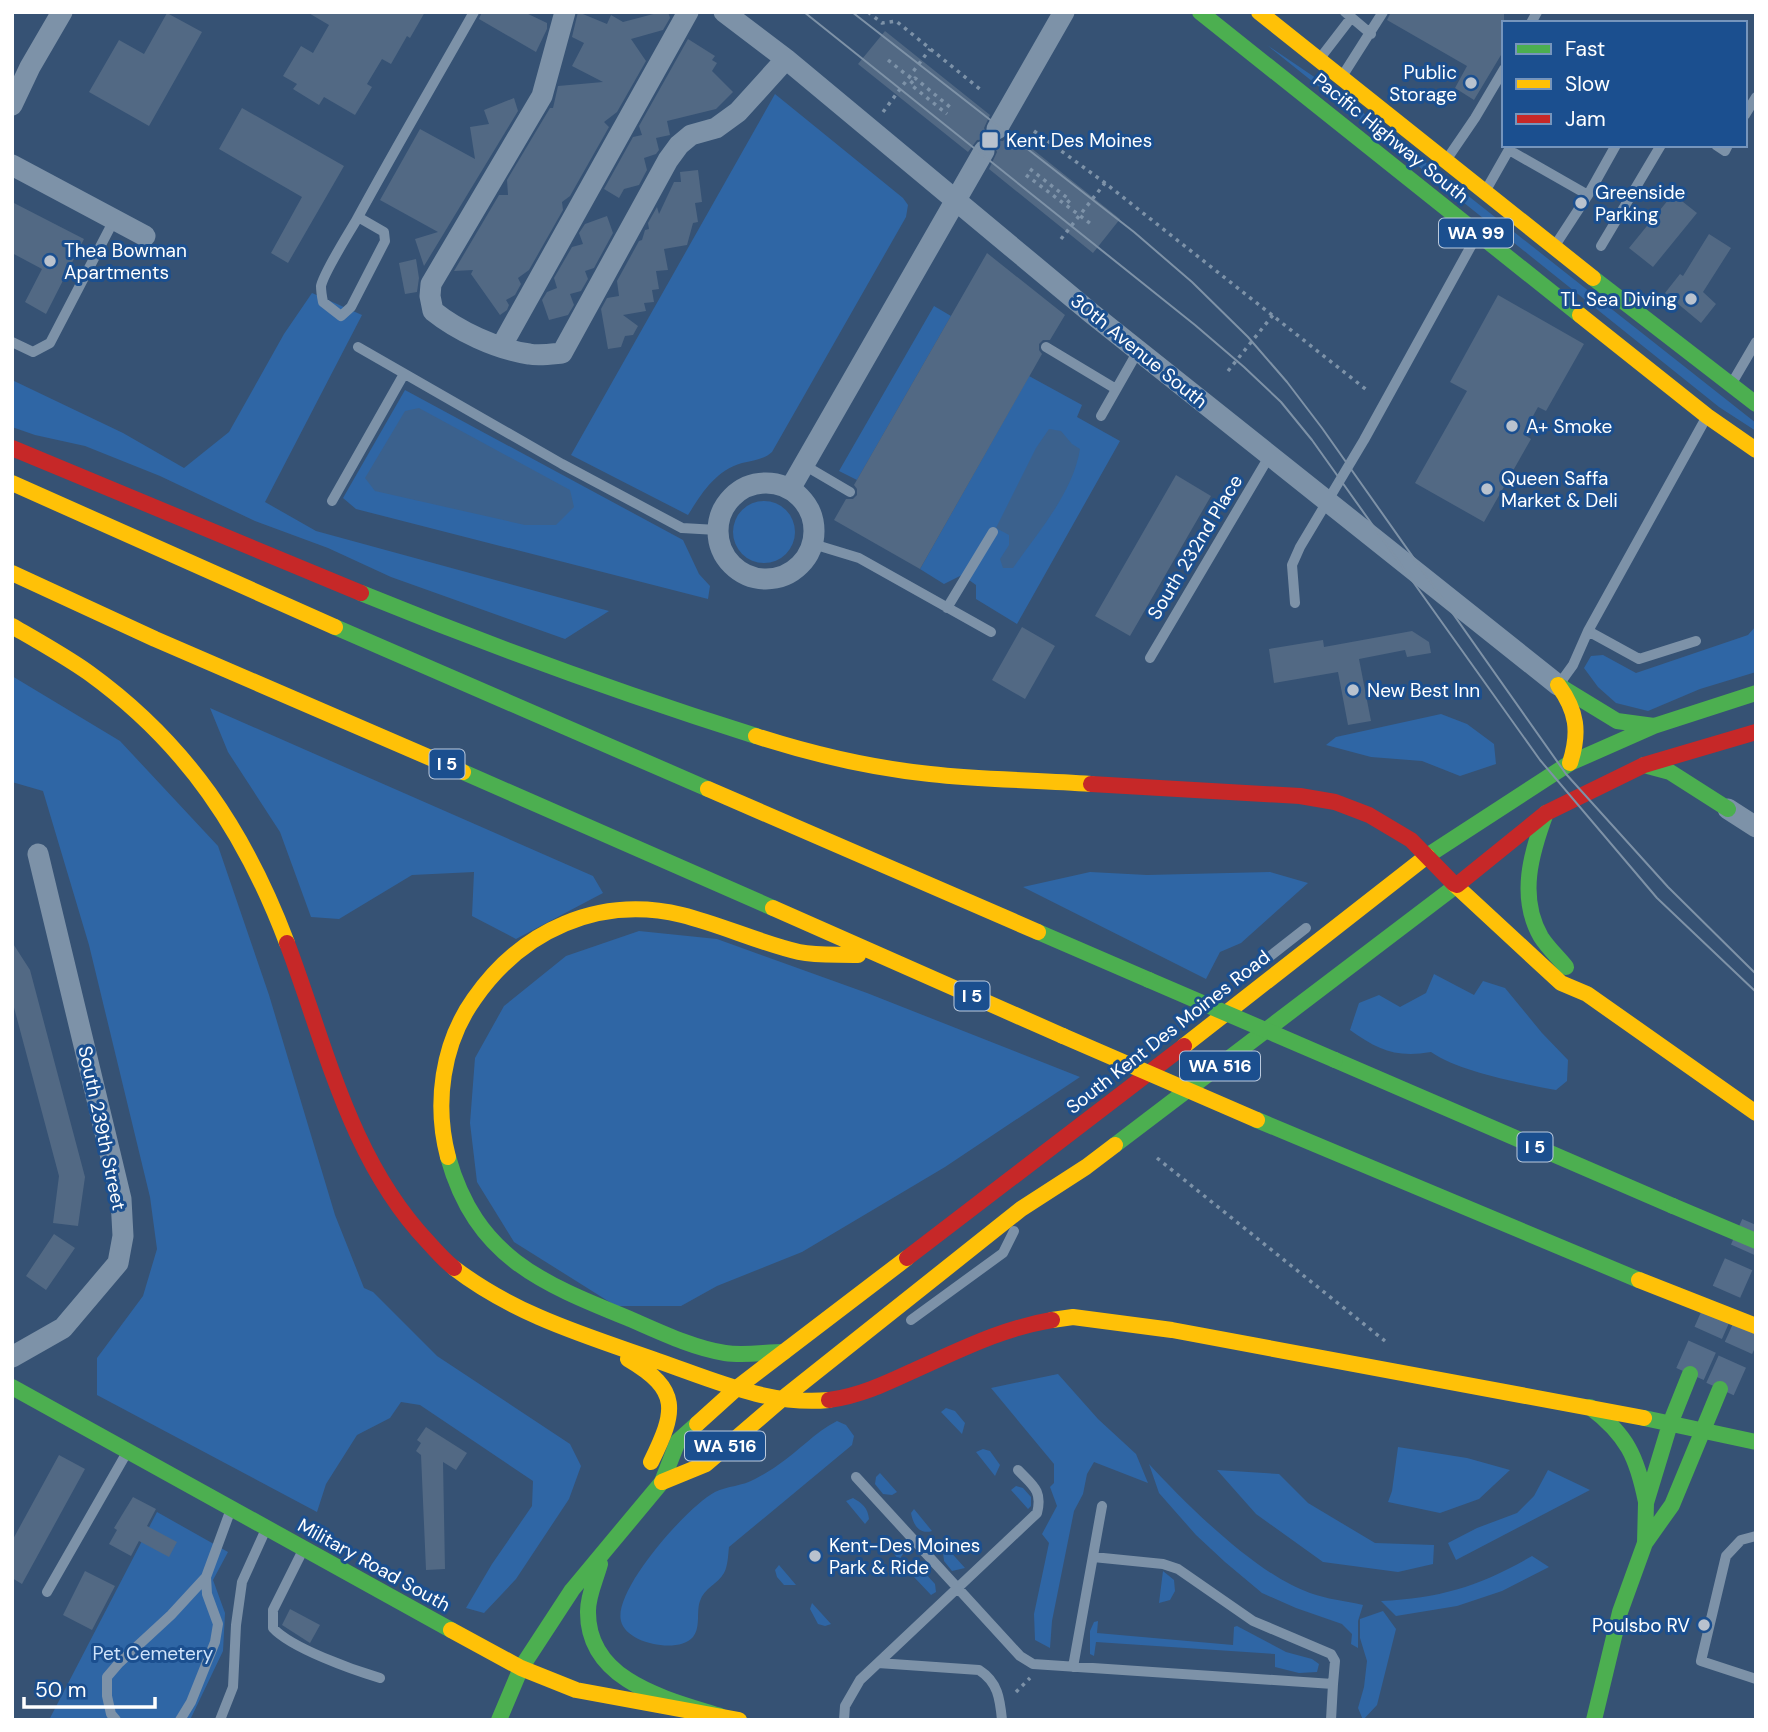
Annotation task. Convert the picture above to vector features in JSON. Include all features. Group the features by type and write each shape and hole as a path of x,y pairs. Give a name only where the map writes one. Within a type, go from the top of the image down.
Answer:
{"main road":[{"name":"Pacific Highway South","path":"1200,12 1707,416 1756,450"},
{"name":"Pacific Highway South","path":"1259,12 1554,248 1756,404"},
{"path":"12,448 461,634 670,709 784,745 929,774 1312,798 1335,802 1369,814 1411,840 1491,920 1561,984 1587,994 1756,1113"},
{"name":"I 5","path":"12,483 1149,981 1756,1241"},
{"name":"I 5","path":"12,573 155,639 1372,1170 1756,1326"},
{"path":"12,626 96,678 134,710 199,781 248,853 359,1136 389,1192 430,1246 481,1289 516,1307 594,1338 738,1387 782,1399 820,1402 850,1397 988,1337 1030,1324 1073,1317 1172,1330 1404,1375 1589,1407 1756,1442"},
{"path":"1559,685 1617,721 1654,726"},
{"path":"1559,685 1573,705 1577,730 1570,763"},
{"name":"South Kent Des Moines Road","path":"499,1720 521,1668 572,1590 662,1482 678,1441 738,1387 1242,1003 1427,856 1570,763 1654,726 1756,693"},
{"name":"South Kent Des Moines Road","path":"662,1482 706,1464 782,1399 1021,1209 1108,1151 1457,886 1546,813 1644,765 1756,732"},
{"path":"1719,758 1732,738"},
{"path":"1644,765 1670,772 1728,809"},
{"path":"1715,778 1719,796 1728,809"},
{"path":"1546,813 1530,854 1528,887 1533,915 1540,934 1587,994"},
{"path":"784,1352 727,1353 683,1341 550,1286 505,1254 481,1230 461,1198 447,1161 440,1132 442,1072 460,1019 476,992 494,971 519,949 548,930 578,918 606,911 664,911 695,918 802,952 881,956"},
{"path":"594,1338 658,1379 668,1400 668,1420 644,1477 634,1514"},
{"path":"1594,1720 1620,1612 1644,1543 1646,1503 1670,1424 1690,1374"},
{"name":"Military Road South","path":"12,1387 521,1668 576,1690 738,1720"},
{"path":"1644,1543 1672,1504 1720,1389"},
{"path":"1589,1407 1614,1424 1636,1458 1646,1503"},
{"path":"604,1550 588,1609 592,1641 601,1657 609,1668 632,1683 720,1716"}],"street":[{"path":"12,105 62,12"},
{"path":"565,12 541,96 431,284 433,311 447,323 501,347 530,355 562,353 668,160 679,145 691,135 716,128 738,112 786,59"},
{"path":"501,347 688,12"},
{"name":"30th Avenue South","path":"724,12 786,59 1138,351 1559,685"},
{"path":"997,129 1064,12"},
{"path":"790,489 984,151"},
{"path":"12,165 145,236"},
{"path":"767,482 790,489 807,504 814,520 815,536 810,552 800,566 786,576 770,580 753,578 738,571 726,559 719,545 717,530 720,515 727,502 738,491 752,484 767,482"},
{"path":"1728,809 1756,827"},
{"name":"South 239th Street","path":"12,1357 63,1328 118,1263 123,1236 121,1199 38,854"}],"lane":[{"path":"358,217 384,232 385,241 351,307 341,316 323,302 321,285 358,217 474,12"},
{"path":"1340,78 1383,12"},
{"path":"1318,60 1348,15 1371,34"},
{"path":"1446,161 1502,72"},
{"path":"1554,248 1615,147"},
{"path":"1601,246 1660,147"},
{"path":"1485,192 1511,148 1588,195"},
{"path":"12,342 33,352 50,343 114,220"},
{"path":"1295,603 1292,565 1478,234"},
{"path":"1731,385 1756,342"},
{"path":"358,347 562,464 682,528 717,530"},
{"path":"1046,347 1116,389"},
{"path":"1101,416 1138,351"},
{"path":"332,501 404,374"},
{"path":"1559,685 1573,665 1588,631 1707,416"},
{"name":"South 232nd Place","path":"1150,658 1270,454"},
{"path":"804,465 850,492"},
{"path":"947,608 993,532"},
{"path":"813,544 859,558 991,632"},
{"path":"1588,631 1639,659 1696,640"},
{"path":"1381,875 1407,872"},
{"path":"1242,1003 1268,959 1313,922"},
{"path":"865,1332 890,1328 934,1304 1003,1253 1021,1209"},
{"path":"47,1592 127,1451"},
{"path":"844,1720 845,1706 860,1680 1037,1513 1040,1500 1035,1489 1018,1469"},
{"path":"856,1477 1020,1656 1033,1664 1334,1684"},
{"path":"1073,1667 1102,1506"},
{"path":"180,1720 195,1692 215,1642 218,1623 207,1594 206,1577 230,1509"},
{"path":"220,1720 233,1686 236,1625 242,1582 266,1529"},
{"path":"1756,1536 1741,1540 1726,1556 1701,1661 1756,1679"},
{"path":"303,1550 273,1609 273,1628 283,1637 348,1669 380,1678"},
{"path":"1093,1557 1163,1564 1178,1569 1253,1620 1331,1654 1335,1661 1331,1720"},
{"path":"116,1720 111,1714 107,1696 107,1676 171,1615 206,1577"},
{"path":"878,1663 979,1670 988,1676 998,1692 1002,1720"}],"path":[{"path":"868,12 882,23 896,22 981,90"},
{"path":"883,112 930,49"},
{"path":"888,60 951,108"},
{"path":"913,80 911,84 947,114"},
{"path":"1034,131 1105,183 1368,391"},
{"path":"1030,169 1070,200 1067,204"},
{"path":"1026,175 1091,224"},
{"path":"1061,239 1105,183"},
{"path":"1227,371 1273,315"},
{"path":"1157,1158 1385,1341"},
{"path":"1016,1692 1030,1678"}],"green space":[{"path":"1267,45 1338,93 1756,423 1756,431 1719,407"},
{"path":"775,94 903,198 908,205 906,217 772,452 724,471 704,491 688,515 571,455"},
{"path":"312,293 362,315 265,502 316,531 609,611 565,639 391,577 85,446 12,427 12,380 123,433 184,468 229,432 284,334"},
{"path":"934,306 951,316 857,480 839,471"},
{"path":"1029,376 1082,405 1077,417 1120,441 1017,624 976,599 976,585 962,575 944,584 920,569"},
{"path":"405,390 683,540 699,574 710,586 708,599 356,509 343,498"},
{"path":"758,501 770,501 786,510 793,520 793,544 786,554 770,563 758,563 747,558 738,549 733,538 733,526 738,515 747,506"},
{"path":"1756,626 1756,672 1700,689 1648,711 1616,703 1598,687 1584,668 1591,656 1603,655 1636,673 1748,635"},
{"path":"12,676 120,741 218,846 269,995 335,1215 364,1288 373,1292 437,1356 570,1444 581,1466 569,1499 516,1579 484,1613 466,1608 532,1506 533,1481 420,1405 401,1402 390,1418 357,1435 326,1484 317,1512 97,1395 97,1358 143,1296 157,1249 150,1197 89,945 43,791 12,782"},
{"path":"210,708 593,876 603,893 516,939 472,916 474,872 412,875 339,919 311,917 280,832 228,752"},
{"path":"1441,714 1467,724 1494,744 1496,764 1460,776 1422,761 1371,757 1326,745 1336,737"},
{"path":"1090,872 1147,875 1270,872 1308,883 1241,943 1220,952 1206,979 1023,887"},
{"path":"639,931 717,939 867,993 1080,1077 945,1167 802,1252 717,1286 681,1306 616,1306 514,1242 477,1182 470,1123 475,1058 504,1006 566,956"},
{"path":"1434,974 1474,995 1483,981 1505,988 1568,1060 1567,1081 1556,1090 1508,1080 1474,1071 1431,1052 1408,1054 1388,1051 1350,1030 1359,1003 1379,995 1400,1007 1426,993"},
{"path":"1058,1374 1098,1419 1136,1454 1148,1483 1094,1462 1074,1511 1052,1621 1050,1648 1035,1640 1034,1614 1049,1543 1042,1534 1057,1506 1050,1487 1054,1483 1054,1464 991,1388"},
{"path":"946,1408 955,1411 965,1423 962,1434 941,1412"},
{"path":"837,1421 846,1425 854,1436 852,1445 729,1547 724,1573 700,1601 697,1629 693,1637 677,1645 665,1645 642,1641 632,1636 621,1621 622,1607 640,1570 671,1531 715,1492 750,1481 767,1472"},
{"path":"1398,1447 1467,1458 1510,1470 1479,1499 1440,1513 1388,1502"},
{"path":"983,1449 990,1451 1000,1465 995,1476 976,1452"},
{"path":"1149,1464 1224,1537 1268,1571 1310,1593 1363,1605 1358,1621 1358,1648 1351,1644 1352,1634 1342,1624 1262,1593 1225,1562 1196,1535 1159,1493"},
{"path":"1217,1470 1279,1474 1308,1503 1375,1543 1434,1545 1433,1564 1398,1572 1323,1562 1256,1514"},
{"path":"1548,1470 1590,1490 1456,1560 1448,1543 1477,1528 1517,1513 1534,1496"},
{"path":"880,1473 897,1492 892,1495 883,1494 875,1484"},
{"path":"1016,1486 1023,1488 1031,1497 1031,1506 1028,1509 1011,1490"},
{"path":"853,1498 862,1504 867,1512 869,1519 865,1524 846,1501"},
{"path":"914,1509 932,1531 917,1528 911,1513"},
{"name":"Pet Cemetery","path":"157,1512 228,1552 213,1580 225,1613 223,1651 190,1720 49,1720"},
{"path":"887,1537 901,1548 903,1554 899,1560 882,1539"},
{"path":"947,1548 965,1568 952,1571 944,1561 943,1552"},
{"path":"1532,1556 1549,1567 1502,1591 1457,1606 1396,1616 1381,1601 1423,1597 1460,1589"},
{"path":"779,1565 796,1585 784,1585 777,1577 775,1570"},
{"path":"1163,1571 1174,1580 1175,1591 1170,1600 1159,1603"},
{"path":"925,1573 935,1584 936,1592 931,1595 914,1577"},
{"path":"812,1603 831,1624 818,1624 810,1609"},
{"path":"1383,1611 1396,1629 1377,1705 1363,1720 1358,1708 1367,1661 1360,1638 1360,1619"},
{"path":"1098,1621 1097,1633 1233,1645 1234,1627 1237,1626 1286,1652 1312,1659 1319,1664 1317,1672 1299,1673 1275,1667 1275,1654 1096,1642 1094,1656 1090,1654 1090,1631 1094,1622"}],"shaded area":[{"path":"419,408 570,490 574,507 556,525 525,525 375,491 365,478 405,411"},
{"path":"1049,429 1061,431 1080,449 1076,465 1062,496 1043,526 1013,568 1003,568 1000,559 1009,545 1009,535 996,528 1036,448"}],"building":[{"path":"307,12 425,12 391,64 382,59 367,84 372,87 355,115 324,97 319,105 293,89 297,84 283,76 301,46 313,53 329,25"},
{"path":"482,12 524,12 547,23 547,29 536,52 479,19"},
{"path":"578,12 607,24 611,15 623,22 661,12 668,12 670,18 663,30 631,39 646,61 617,112 604,122 609,127 570,196 562,202 563,210 529,270 518,278 521,284 515,295 506,300 509,305 507,310 500,315 471,274 473,270 454,271 499,195 508,195 507,180 550,108 553,108 558,86 603,82 572,66 584,43 572,37"},
{"path":"1391,12 1504,12 1502,53 1474,100 1455,88 1467,66 1387,20"},
{"path":"167,13 202,32 149,126 89,92 119,40 144,54"},
{"path":"885,31 990,115 984,128 989,139 977,140 968,152 858,64"},
{"path":"688,39 715,56 712,60 717,63 712,71 733,92 716,109 667,121 670,135 656,138 659,150 656,154 644,158 647,170 639,185 624,189 619,198 604,189 633,137 642,135 639,126"},
{"path":"514,98 518,111 424,266 415,239 438,232 380,200 420,129 475,159 470,127 489,124 484,110"},
{"path":"242,108 344,166 288,263 271,253 302,197 219,149"},
{"path":"1011,132 1120,219 1093,253 989,169 997,152 992,141 1003,141"},
{"path":"698,170 702,202 695,203 698,222 693,223 687,245 664,249 668,270 656,271 659,289 652,290 654,302 644,303 646,311 623,315 638,326 633,335 625,336 621,347 608,349 601,309 607,298 619,296 617,281 642,240 645,230 649,229 648,223 657,207 659,214 674,182 681,182 680,172"},
{"path":"1673,194 1697,213 1653,267 1629,248"},
{"name":"Thea Bowman Apartments","path":"12,202 84,239 46,314 25,302 42,269 12,253"},
{"path":"607,216 613,233 594,268 585,271 588,279 581,291 570,294 574,305 568,315 549,320 542,300 547,292 557,288 554,278 572,247 583,244 579,233 585,224"},
{"path":"1709,234 1731,248 1703,292 1716,304 1701,323 1665,293 1680,274 1683,276"},
{"path":"987,253 1065,315 1050,340 1043,340 1039,344 1042,354 920,569 834,520 846,499 853,499 857,495 854,485"},
{"path":"416,259 419,278 417,292 405,294 399,263"},
{"path":"1498,295 1584,344 1546,411 1538,407 1523,434 1531,439 1484,522 1415,483 1467,391 1450,382"},
{"path":"1176,475 1211,496 1130,636 1095,616"},
{"path":"1022,627 1055,646 1025,699 992,680"},
{"path":"1412,631 1429,642 1431,653 1407,657 1405,650 1359,659 1371,721 1348,725 1338,672 1274,683 1269,649 1323,640 1324,647"},
{"path":"12,942 30,970 85,1177 78,1226 53,1223 59,1176 12,1000"},
{"path":"54,1234 75,1248 46,1290 26,1276"},
{"path":"426,1427 467,1453 456,1470 443,1462 445,1569 426,1570 421,1455 416,1451 421,1443 417,1440"},
{"path":"59,1455 85,1469 22,1584 12,1578 12,1541"},
{"path":"133,1497 156,1509 147,1526 177,1542 169,1557 139,1541 131,1556 109,1544 117,1530 114,1528"},
{"path":"85,1571 115,1586 92,1630 63,1615"},
{"path":"290,1609 320,1625 310,1643 282,1625"}],"tunnel":[{"path":"1690,1374 1756,1225"},
{"path":"1720,1389 1756,1309"}],"tram line":[{"path":"804,12 1195,325 1281,402 1312,440 1540,760 1657,898 1756,992"},
{"path":"852,12 1134,232 1192,282 1248,337 1322,428 1566,774 1668,887 1756,974"}],"traffic: fast":[{"path":"1200,12 1580,315"},
{"path":"1593,278 1756,404"},
{"path":"361,593 557,669 756,736"},
{"path":"335,627 708,789"},
{"path":"1558,685 1617,721 1654,726"},
{"path":"1427,856 1570,763 1654,726 1756,693"},
{"path":"1644,765 1670,772 1728,809"},
{"path":"463,772 773,908"},
{"path":"1546,813 1529,875 1530,906 1541,937 1566,967"},
{"path":"1115,1145 1457,885"},
{"path":"1038,932 1149,980"},
{"path":"1149,980 1335,1060"},
{"path":"1335,1060 1673,1206"},
{"path":"1257,1120 1639,1280"},
{"path":"448,1157 460,1191 494,1243 541,1278 598,1306 713,1351 732,1354 784,1352"},
{"path":"1673,1206 1756,1241"},
{"path":"1645,1543 1646,1503 1670,1424 1690,1374"},
{"path":"12,1387 451,1630"},
{"path":"1594,1720 1620,1612 1645,1543 1672,1505 1720,1389"},
{"path":"1590,1407 1622,1437 1639,1472 1646,1502"},
{"path":"1644,1418 1756,1442"},
{"path":"499,1720 521,1668 572,1590 662,1482 678,1441 697,1424"},
{"path":"600,1564 588,1611 591,1635 601,1655 615,1671 654,1694 720,1716"}],"traffic: slow":[{"path":"1259,12 1593,278"},
{"path":"1580,315 1707,416 1756,450"},
{"path":"12,483 335,627"},
{"path":"12,573 155,639 463,772"},
{"path":"12,626 89,673 124,700 184,760 232,828 252,864 287,943"},
{"path":"1558,685 1575,722 1575,741 1570,763"},
{"path":"756,736 799,749 886,768 970,778 1091,784"},
{"path":"708,789 1038,932"},
{"path":"1184,1046 1427,856"},
{"path":"1454,884 1561,983 1587,994 1756,1113"},
{"path":"773,908 1063,1036"},
{"path":"448,1157 442,1116 444,1075 454,1035 463,1017 493,975 515,954 539,937 565,924 592,915 621,910 651,910 697,919 799,952 858,955"},
{"path":"1063,1036 1257,1120"},
{"path":"662,1482 706,1464 782,1399 1021,1209 1115,1145"},
{"path":"697,1424 738,1387 907,1258"},
{"path":"454,1268 502,1299 552,1323 699,1376 763,1395 807,1401 829,1400"},
{"path":"1639,1280 1756,1326"},
{"path":"1052,1320 1073,1317 1172,1330 1644,1418"},
{"path":"628,1359 657,1381 669,1403 665,1429 651,1462"},
{"path":"451,1630 521,1668 576,1690 739,1720"}],"traffic: jam":[{"path":"12,448 361,593"},
{"path":"1457,885 1546,813 1644,765 1756,732"},
{"path":"1091,784 1300,796 1335,802 1369,815 1411,840 1454,884"},
{"path":"287,943 328,1061 359,1139 401,1210 454,1268"},
{"path":"907,1258 1184,1046"},
{"path":"829,1400 873,1388 999,1334 1052,1320"}],"place":[{"name":"Public Storage","path":"1471,83"},
{"name":"Kent Des Moines","path":"990,140"},
{"name":"Greenside Parking","path":"1581,203"},
{"name":"Thea Bowman Apartments","path":"50,261"},
{"name":"TL Sea Diving","path":"1691,299"},
{"name":"A+ Smoke","path":"1512,426"},
{"name":"Queen Saffa Market & Deli","path":"1487,489"},
{"name":"New Best Inn","path":"1353,690"},
{"name":"Kent-Des Moines Park & Ride","path":"815,1556"},
{"name":"Poulsbo RV","path":"1704,1625"}]}
